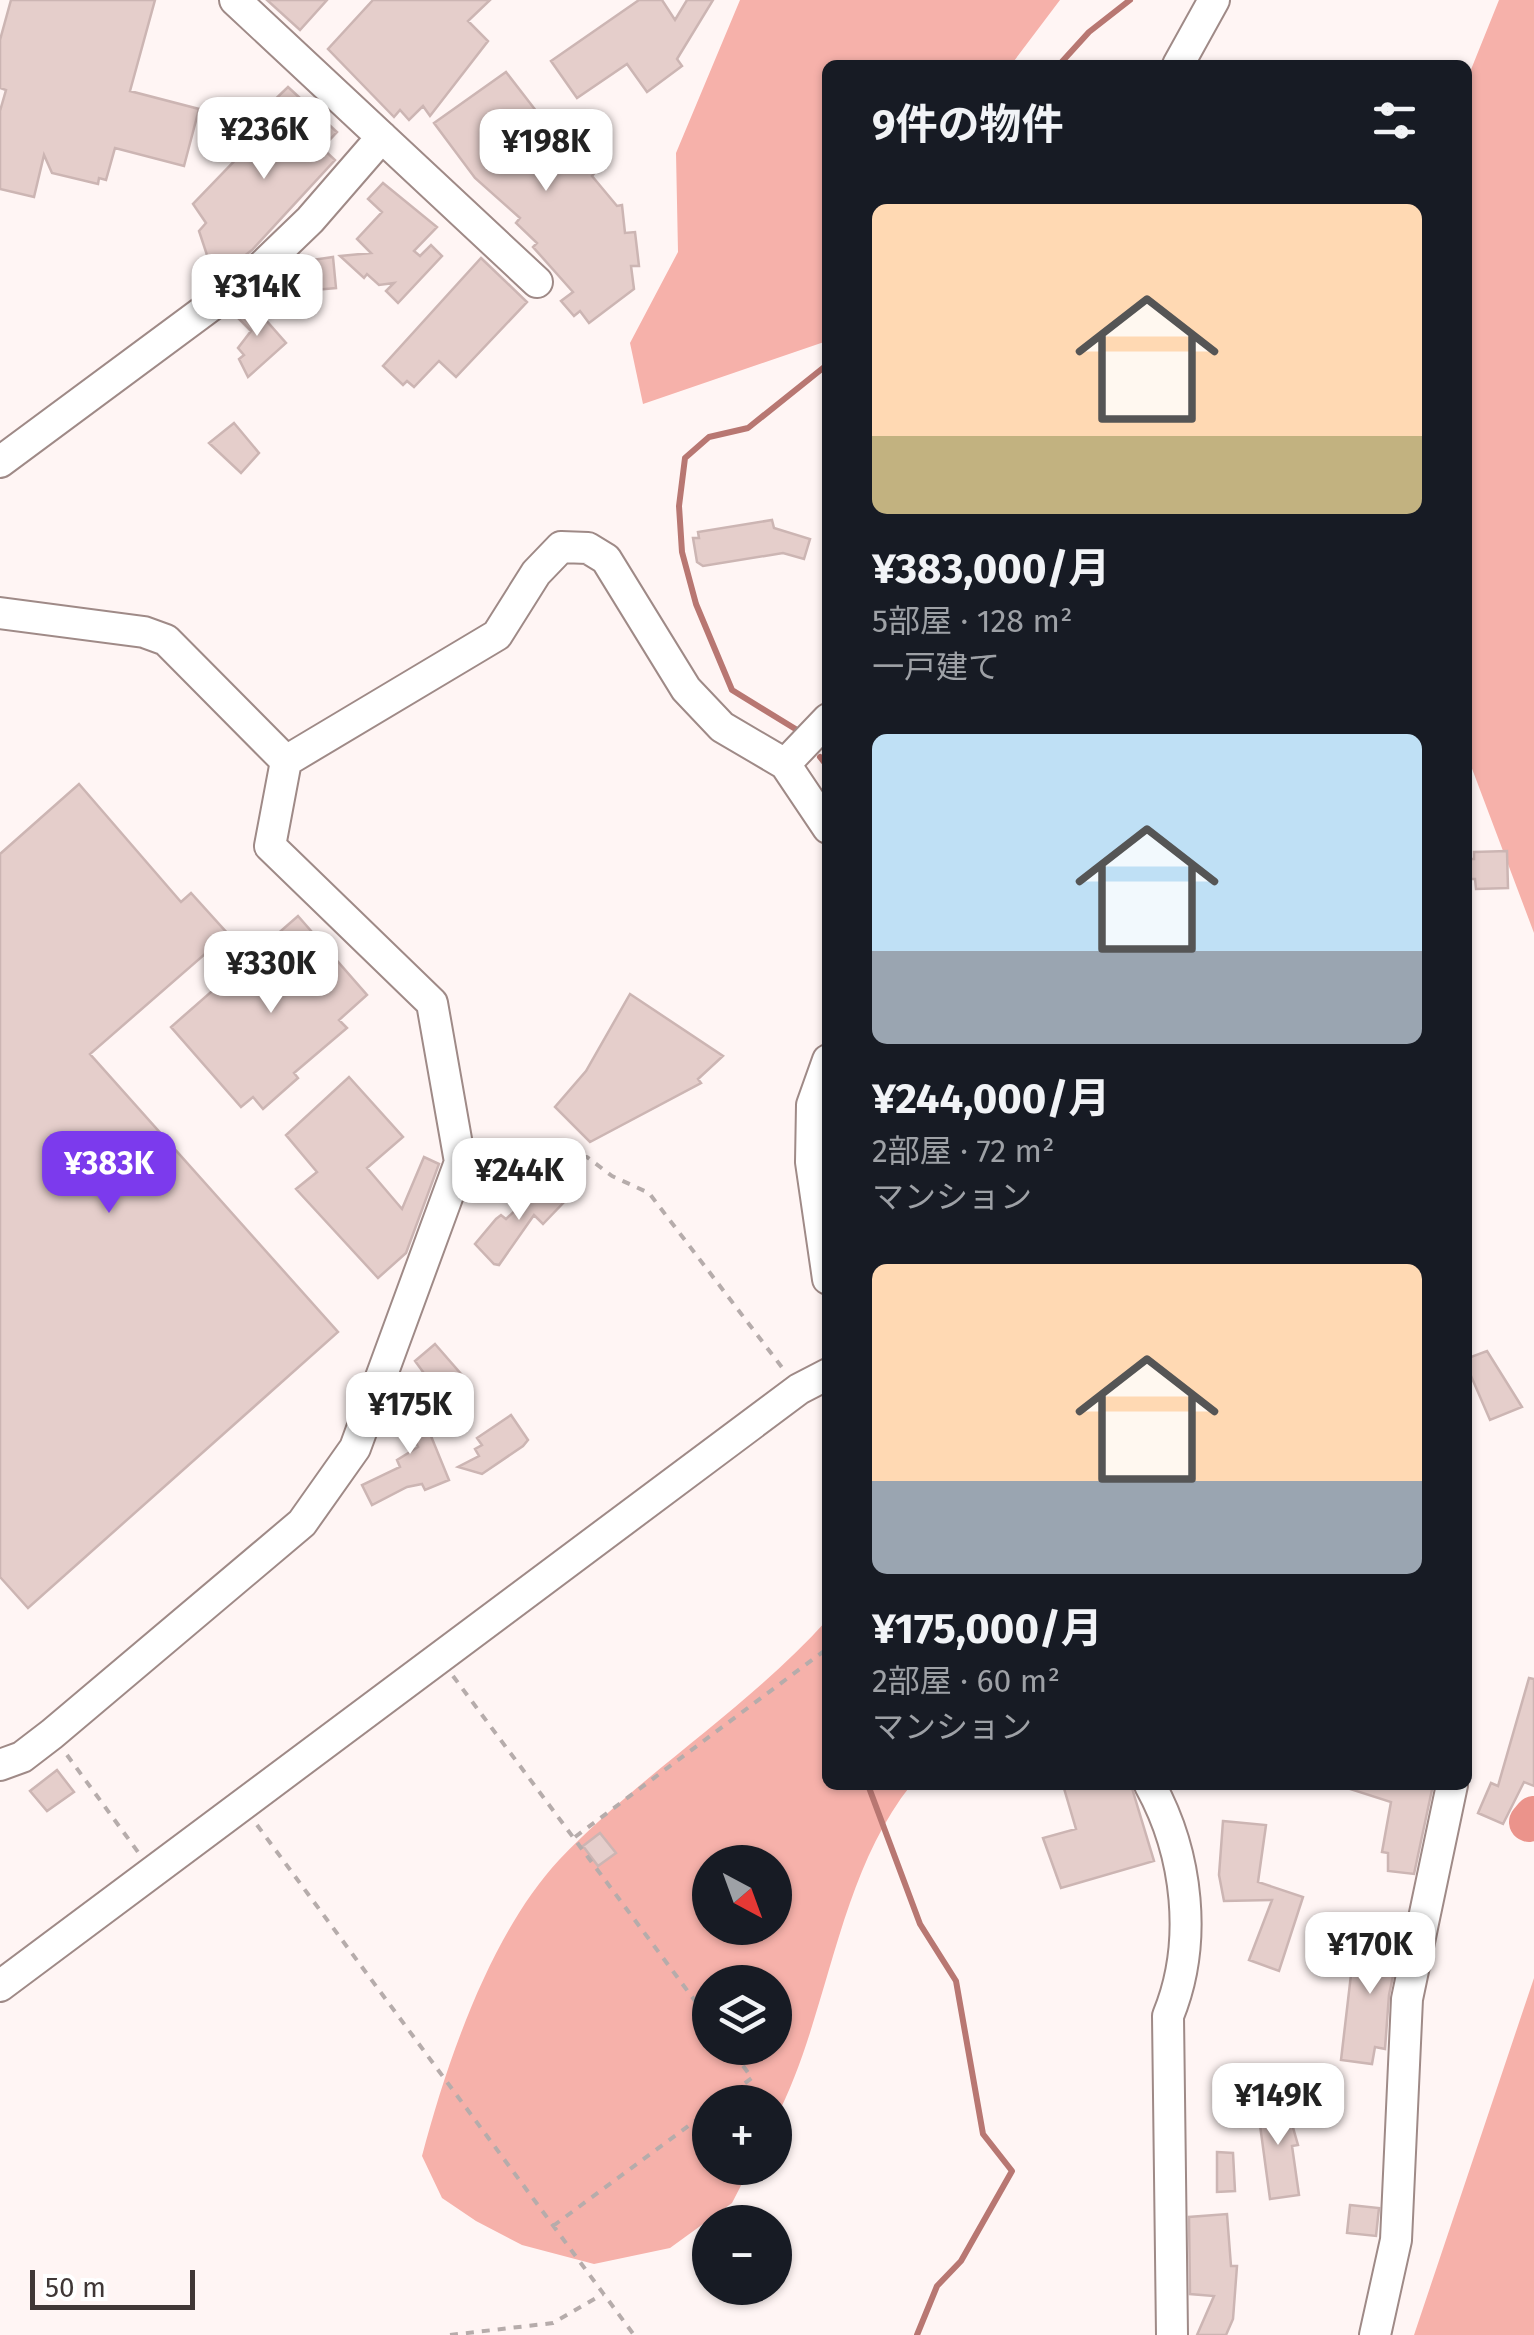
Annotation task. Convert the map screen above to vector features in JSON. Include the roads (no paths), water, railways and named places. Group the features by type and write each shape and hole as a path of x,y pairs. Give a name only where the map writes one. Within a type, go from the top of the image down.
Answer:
{"street":[{"path":"235,0 537,282"},
{"path":"1181,60 1214,0"},
{"path":"0,462 255,274 310,220 382,137"},
{"path":"0,1764 22,1756 52,1734 302,1522 355,1448 460,1162 432,1003 270,846 286,761 497,635 536,572 561,547 588,548 606,559 686,689 722,727 785,764 822,819"},
{"path":"0,613 144,632 166,640 286,761"},
{"path":"785,764 822,725"},
{"path":"822,1077 812,1105 812,1162 822,1235"},
{"path":"0,1986 799,1390 822,1377"},
{"path":"1153,1790 1168,1817 1181,1865 1186,1954 1180,1986 1168,2016 1172,2335"},
{"path":"1375,2335 1396,2240 1407,1999 1451,1790"}],"waterway":[{"path":"1064,60 1089,32 1130,0"},
{"path":"802,733 732,690 696,604 682,552 679,506 685,458 709,437 748,428 822,369"},
{"path":"870,1790 920,1924 956,1981 983,2134 1012,2171 961,2261 937,2286 917,2335"},
{"path":"1529,1822 1534,1816"}]}
